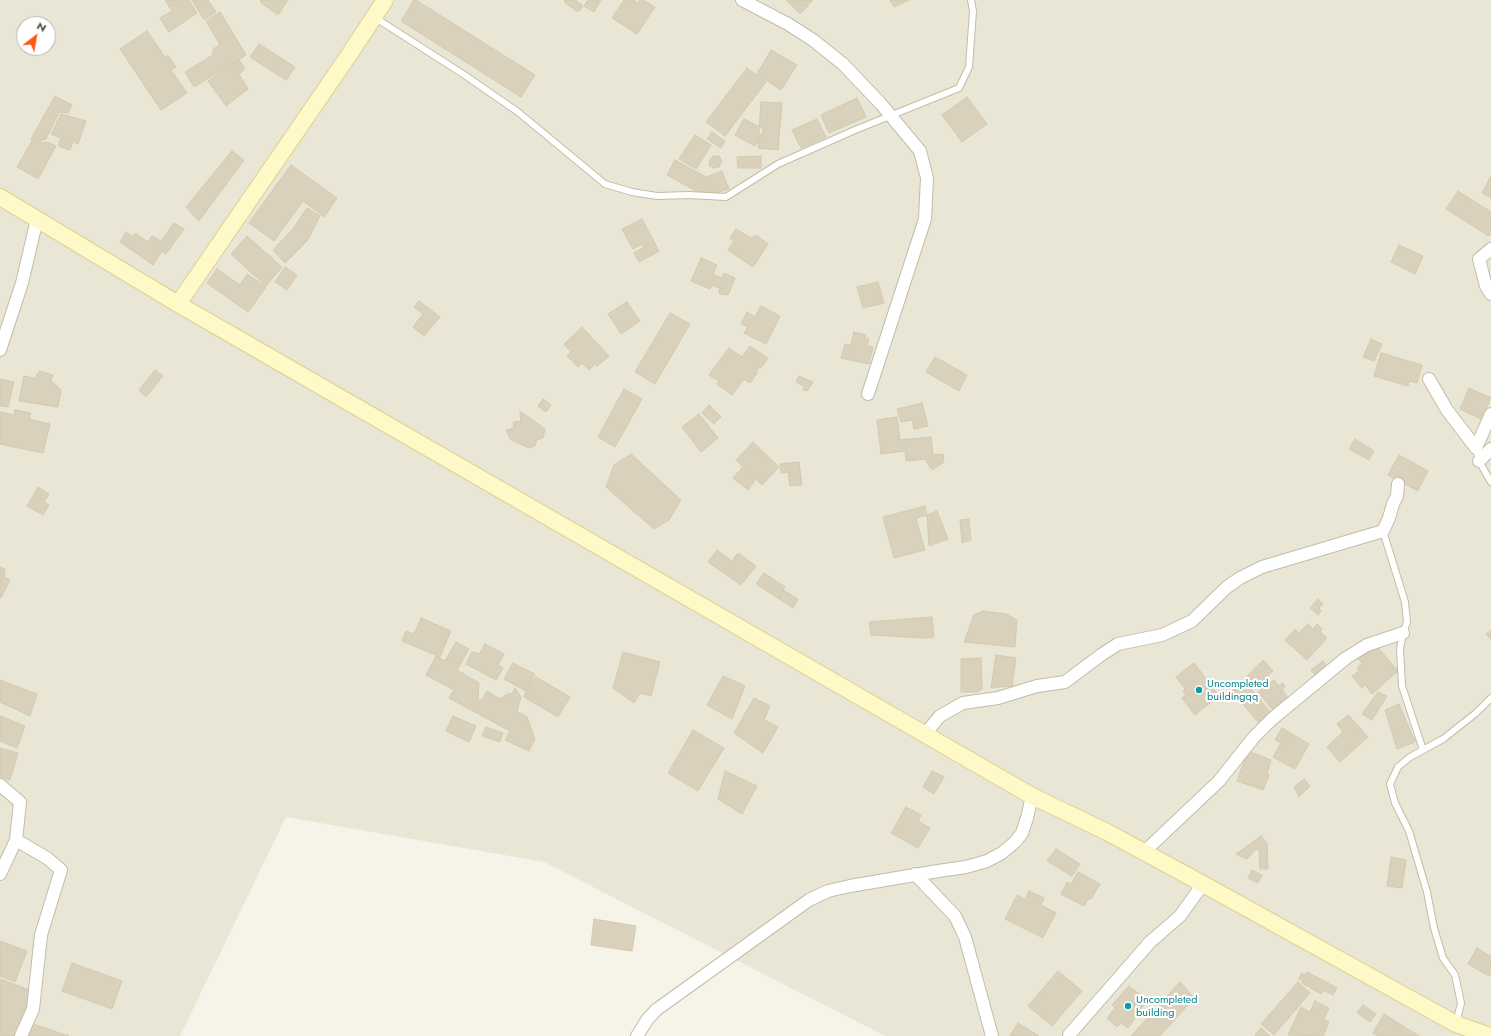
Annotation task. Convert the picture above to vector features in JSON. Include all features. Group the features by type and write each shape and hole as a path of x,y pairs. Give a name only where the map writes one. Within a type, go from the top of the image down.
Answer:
{"main road":[{"path":"178,304 386,0"},
{"path":"0,197 178,304 1032,796 1144,852 1456,1024 1486,1035"}],"street":[{"path":"742,0 788,24 813,40 843,64 920,151 927,178 925,219 868,394"},
{"path":"0,350 22,283 37,219"},
{"path":"1491,249 1479,259 1486,286 1491,294"},
{"path":"1429,379 1447,410 1476,448 1491,414"},
{"path":"1479,461 1491,448"},
{"path":"925,734 940,716 963,703 998,698 1037,686 1065,682 1118,644 1162,635 1192,621 1227,587 1240,578 1262,567 1383,531 1397,496 1398,484"},
{"path":"1144,852 1219,781 1254,737 1272,719 1346,658 1367,645 1403,633"},
{"path":"0,785 20,802 16,840 0,874"},
{"path":"637,1036 647,1020 656,1010 809,900 828,891 850,886 915,874 966,867 986,861 1002,853 1022,833 1032,796"},
{"path":"16,840 47,858 61,870 41,935 32,1009 21,1036"},
{"path":"915,874 955,916 965,937 992,1036"},
{"path":"1069,1036 1150,942 1180,916 1203,884"}],"lane":[{"path":"374,17 463,74 518,112 605,184 632,192 657,196 689,195 726,197 778,164 855,130 959,88 969,68 973,11 971,0"},
{"path":"1476,448 1479,461 1491,482"},
{"path":"1383,531 1405,602 1407,622 1400,649 1402,686 1423,750"},
{"path":"1456,1024 1461,1003 1455,975 1443,958 1434,928 1427,892 1409,830 1395,803 1390,784 1398,766 1410,757 1442,739 1476,713 1491,698"}],"shaded area":[{"path":"0,0 1491,0 1491,1036 885,1036 544,862 286,817 180,1036 0,1036"}],"building":[{"path":"165,0 189,0 197,13 169,32 160,18 172,11"},
{"path":"192,0 208,0 216,12 204,20"},
{"path":"261,0 288,0 278,15 260,2"},
{"path":"414,0 535,75 521,97 401,21"},
{"path":"565,0 575,0 583,6 578,12 564,2"},
{"path":"588,0 601,0 594,12 584,6"},
{"path":"624,0 633,0 638,3 640,0 643,0 655,7 637,34 612,18"},
{"path":"786,0 813,0 800,14"},
{"path":"890,0 909,0 894,7"},
{"path":"220,12 246,55 194,87 185,72 213,55 213,49 220,45 206,21"},
{"path":"147,31 165,57 168,55 176,67 171,70 187,93 161,110 120,49"},
{"path":"259,44 295,67 286,80 250,57"},
{"path":"771,50 797,65 781,90 757,74"},
{"path":"239,60 245,69 239,74 248,89 226,106 208,81"},
{"path":"747,68 766,82 725,136 706,122"},
{"path":"55,96 72,105 68,113 59,112 46,139 40,141 31,139"},
{"path":"967,97 987,124 962,142 942,115"},
{"path":"857,98 866,117 829,133 821,115"},
{"path":"761,102 782,103 778,150 758,148"},
{"path":"61,114 86,121 78,144 73,142 70,150 58,146 61,138 51,134"},
{"path":"744,119 764,129 755,146 735,135"},
{"path":"817,119 826,137 801,148 792,130"},
{"path":"712,132 725,141 721,148 707,139"},
{"path":"695,135 711,145 696,169 679,159"},
{"path":"32,141 41,143 47,142 56,146 38,179 17,167"},
{"path":"232,151 244,160 199,221 186,207"},
{"path":"713,156 719,156 722,161 719,167 713,168 709,165"},
{"path":"761,156 761,168 738,168 737,157"},
{"path":"675,160 706,177 722,171 729,189 713,194 700,193 667,175"},
{"path":"291,165 337,198 324,217 303,201 274,241 249,223"},
{"path":"1491,176 1491,198 1482,193"},
{"path":"1458,191 1491,212 1491,233 1489,236 1446,209"},
{"path":"307,208 320,216 307,241 285,263 273,250 292,230"},
{"path":"642,219 659,251 639,262 634,253 644,247 642,244 633,249 622,229"},
{"path":"174,223 184,229 166,254 162,251 153,265 120,242 126,232 133,237 135,233 148,242 152,236 161,241"},
{"path":"736,229 751,238 756,235 768,244 753,267 728,250 734,241 730,238"},
{"path":"247,236 282,267 266,286 231,254"},
{"path":"1399,245 1423,256 1415,274 1391,262"},
{"path":"701,258 717,265 713,275 722,278 724,273 735,278 728,295 719,294 719,289 722,288 723,282 720,288 712,285 710,289 691,281"},
{"path":"285,267 297,275 287,290 275,282"},
{"path":"217,269 240,285 247,274 266,287 248,312 207,283"},
{"path":"878,282 884,303 863,308 857,287"},
{"path":"419,301 440,317 424,336 413,327 423,314 414,307"},
{"path":"627,302 640,321 621,334 608,314"},
{"path":"761,306 780,316 766,344 744,333 748,327 741,324 747,312 755,317"},
{"path":"670,313 690,324 655,384 635,372"},
{"path":"582,327 609,356 597,366 595,364 589,370 582,363 578,367 567,356 571,352 564,344"},
{"path":"854,332 866,335 865,338 869,339 867,346 873,347 869,364 841,358 845,344 851,345"},
{"path":"1371,339 1382,344 1374,361 1363,357"},
{"path":"750,346 768,358 761,368 759,367 756,371 758,372 750,383 744,379 732,395 717,384 719,381 709,375 729,348 742,357"},
{"path":"1381,353 1422,365 1417,383 1409,381 1408,386 1374,376"},
{"path":"935,357 967,375 959,391 926,372"},
{"path":"155,370 163,376 146,397 139,390"},
{"path":"40,371 53,375 51,381 61,390 58,407 19,401 24,376 34,378"},
{"path":"799,376 813,382 807,391 803,390 804,386 796,382"},
{"path":"0,379 14,382 8,407 0,406"},
{"path":"1469,388 1491,398 1481,419 1460,409"},
{"path":"624,389 642,399 615,447 598,437"},
{"path":"543,399 551,405 546,412 538,406"},
{"path":"922,403 928,426 914,429 912,420 901,422 897,409"},
{"path":"709,405 721,417 714,424 702,413"},
{"path":"15,410 31,413 29,419 50,424 43,453 0,444 0,412 14,415"},
{"path":"520,411 545,429 543,438 537,440 535,446 529,448 511,440 506,430 513,428 514,422 518,421 521,423"},
{"path":"699,414 718,438 701,452 682,427"},
{"path":"897,417 900,440 931,437 933,455 943,454 944,462 932,470 925,459 906,461 905,451 881,454 877,420"},
{"path":"1355,439 1374,451 1369,460 1349,449"},
{"path":"753,442 779,467 762,485 736,460"},
{"path":"631,454 681,500 669,520 654,529 606,487 614,465"},
{"path":"1399,455 1428,471 1418,491 1388,475"},
{"path":"799,462 802,485 790,486 788,472 781,473 780,464"},
{"path":"742,468 756,479 748,490 733,478"},
{"path":"38,487 49,494 44,502 49,505 43,515 27,506"},
{"path":"925,506 927,515 916,518 925,550 894,558 883,517"},
{"path":"937,511 948,539 929,546 927,515"},
{"path":"969,519 971,540 962,543 960,520"},
{"path":"717,550 732,561 738,553 756,566 741,585 708,562"},
{"path":"0,567 5,569 4,577 10,580 1,598 0,597"},
{"path":"764,573 785,587 778,598 756,584"},
{"path":"783,590 798,599 793,608 778,598"},
{"path":"1318,599 1323,604 1319,608 1321,611 1318,615 1310,608"},
{"path":"983,611 1006,614 1017,620 1015,647 964,642 974,615"},
{"path":"932,617 934,637 924,638 871,635 869,622"},
{"path":"421,618 451,631 440,657 402,641 406,631 414,634"},
{"path":"1308,624 1313,629 1317,624 1322,629 1320,631 1327,638 1307,660 1285,640 1295,629 1299,633"},
{"path":"1491,630 1491,640 1486,634"},
{"path":"456,642 469,649 457,670 479,683 478,700 482,700 487,691 500,699 507,694 512,694 515,688 521,697 517,711 527,717 535,739 529,751 505,740 510,731 449,698 454,690 426,675 436,656 445,661"},
{"path":"485,644 504,654 498,665 503,668 496,680 466,664 472,652 479,654"},
{"path":"1375,644 1398,671 1372,694 1365,685 1362,688 1352,676 1359,671 1357,668 1362,663 1358,659"},
{"path":"623,652 660,662 651,696 640,693 634,703 613,688"},
{"path":"996,655 1016,658 1012,686 991,688"},
{"path":"981,658 982,689 977,692 961,692 961,659"},
{"path":"1263,660 1273,671 1256,688 1246,677"},
{"path":"1323,661 1329,669 1317,678 1311,670"},
{"path":"513,663 535,674 526,691 504,679"},
{"name":"Uncompleted buildingqq","path":"1194,663 1219,696 1195,715 1182,698 1186,695 1183,691 1185,689 1176,677"},
{"path":"723,676 745,686 732,719 707,705"},
{"path":"536,677 570,697 558,717 524,697 526,691"},
{"path":"0,680 37,694 30,716 0,702"},
{"path":"1244,680 1270,712 1258,722 1232,691"},
{"path":"1274,680 1279,686 1283,683 1285,687 1282,689 1287,697 1272,709 1258,692"},
{"path":"1378,692 1387,696 1372,720 1362,714"},
{"path":"754,698 770,706 764,720 778,727 763,753 734,733"},
{"path":"1399,704 1415,742 1397,749 1385,710"},
{"path":"1348,715 1368,737 1340,762 1327,747 1343,732 1337,724"},
{"path":"0,716 25,726 17,748 0,741"},
{"path":"453,716 476,726 469,742 446,731"},
{"path":"486,727 503,733 500,742 482,736"},
{"path":"1282,728 1309,744 1295,769 1273,757 1281,743 1275,740"},
{"path":"693,730 724,748 698,791 668,773"},
{"path":"0,748 18,753 10,780 0,777"},
{"path":"1248,751 1271,760 1267,773 1269,775 1263,790 1237,781"},
{"path":"725,771 757,786 742,814 718,799"},
{"path":"932,771 944,777 934,794 923,787"},
{"path":"1304,779 1310,786 1299,797 1294,787"},
{"path":"906,807 921,815 918,821 930,828 918,848 891,833"},
{"path":"1261,836 1267,843 1268,869 1260,869 1259,850 1256,849 1247,859 1236,854"},
{"path":"1056,849 1080,864 1072,876 1047,861"},
{"path":"1391,857 1406,860 1402,888 1387,886"},
{"path":"1252,870 1262,875 1258,883 1248,878"},
{"path":"1078,872 1100,884 1091,899 1088,899 1084,906 1061,894 1067,882 1071,884"},
{"path":"1029,891 1044,898 1041,905 1056,913 1043,938 1005,919 1017,895 1025,899"},
{"path":"594,919 636,926 632,951 591,945"},
{"path":"0,941 27,951 15,982 0,976"},
{"path":"1477,948 1491,957 1491,973 1489,976 1468,964"},
{"path":"72,963 122,981 112,1009 62,991"},
{"path":"1058,971 1082,991 1052,1026 1028,1006"},
{"path":"1307,972 1337,988 1333,995 1323,990 1321,994 1302,983 1303,981 1299,979 1302,973 1305,975"},
{"path":"0,979 35,992 20,1036 0,1036"},
{"path":"1180,982 1194,998 1160,1036 1131,1036"},
{"path":"1298,982 1310,993 1274,1035 1261,1024"},
{"name":"Uncompleted building","path":"1129,986 1147,1000 1128,1028 1121,1023 1117,1027 1107,1018 1115,1008 1112,1005"},
{"path":"1315,1001 1329,1008 1324,1019 1329,1022 1323,1036 1288,1035 1301,1007 1310,1012"},
{"path":"1363,1005 1376,1014 1370,1022 1357,1013"},
{"path":"1384,1014 1419,1036 1377,1036 1373,1033"},
{"path":"1018,1023 1039,1036 1010,1036"},
{"path":"33,1024 69,1036 29,1036"},
{"path":"1261,1028 1270,1036 1256,1036 1255,1035"}],"place":[{"name":"Uncompleted buildingqq","path":"1199,690"},
{"name":"Uncompleted building","path":"1128,1006"}]}
